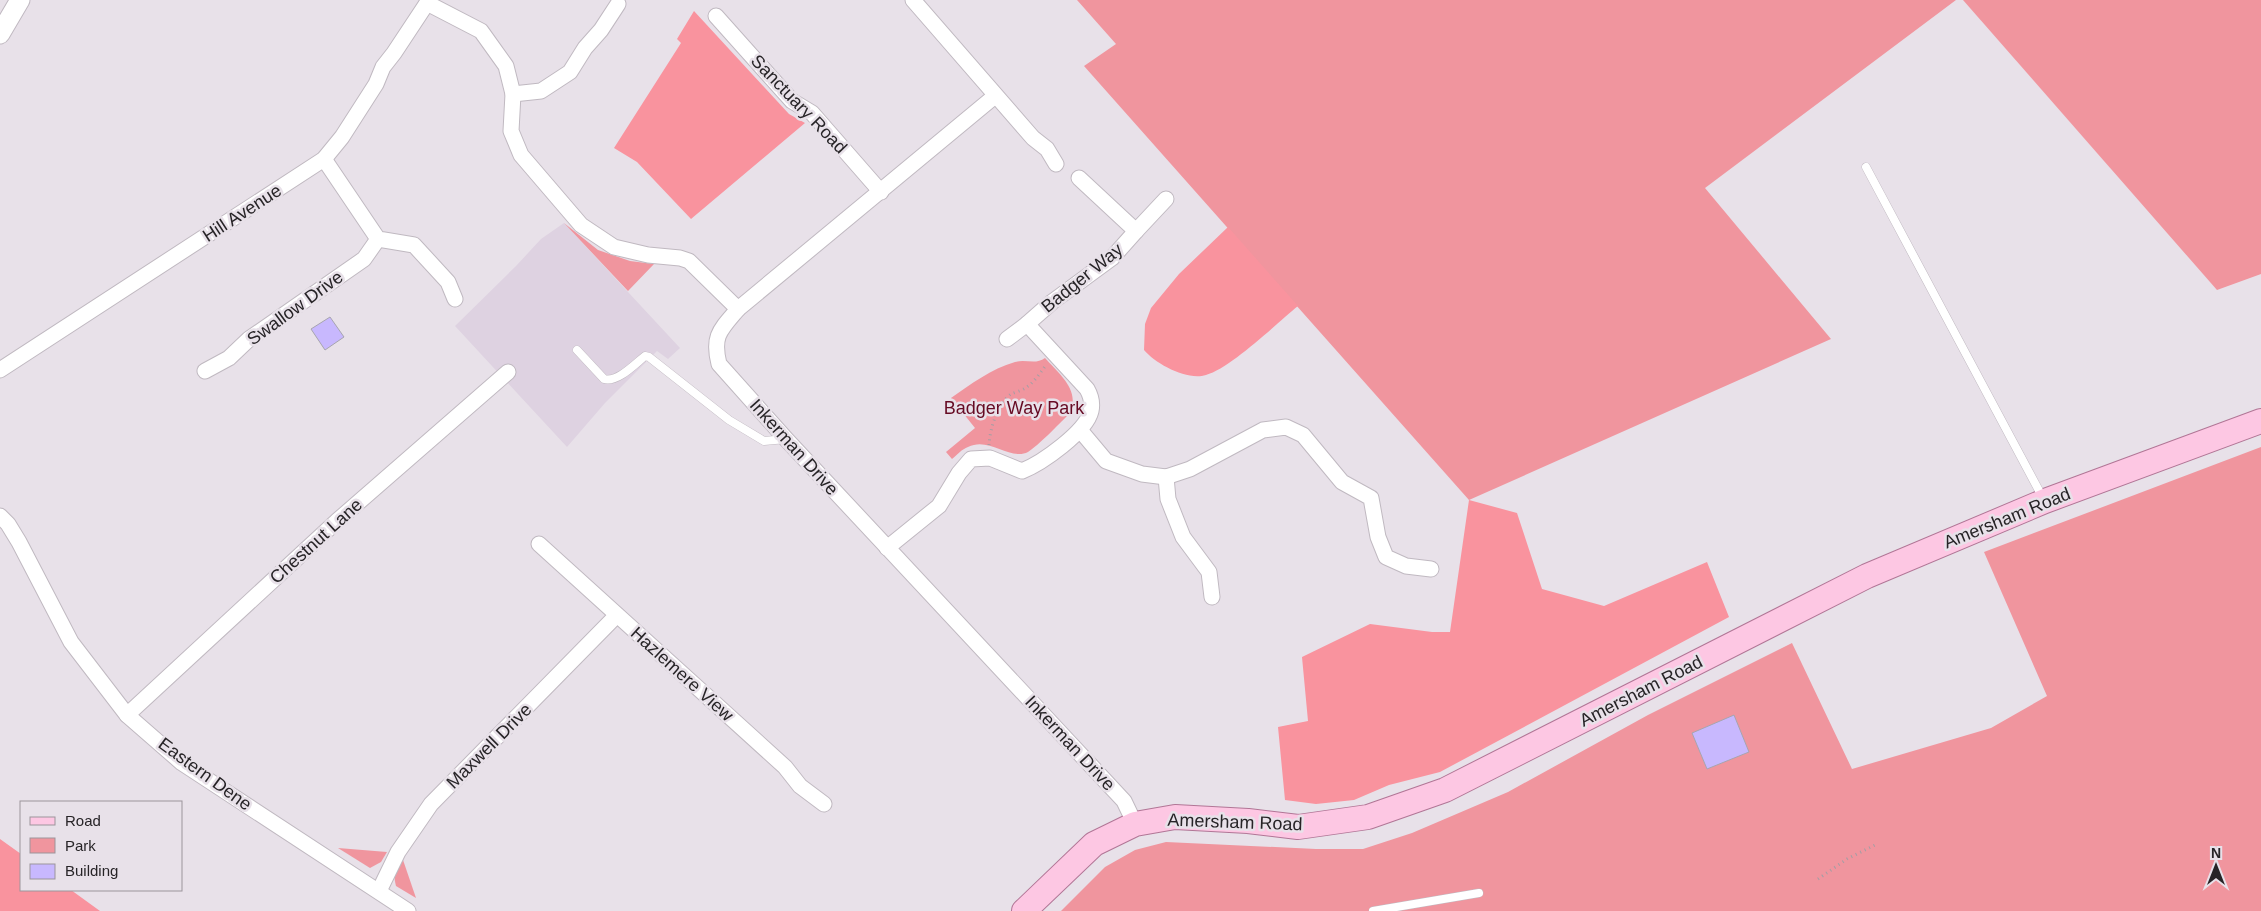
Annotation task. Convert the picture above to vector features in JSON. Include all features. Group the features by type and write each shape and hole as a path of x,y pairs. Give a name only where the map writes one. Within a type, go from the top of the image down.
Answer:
{"main road":[{"name":"Amersham Road","path":"1024,911 1094,844 1135,824 1175,817 1248,821 1298,827 1368,816 1445,790 1867,576 2045,501 2261,421"}],"street":[{"path":"0,34 20,0"},
{"path":"428,2 480,31 506,66 513,94 511,131 521,155 580,224 614,247 648,255 680,258 689,261 738,310"},
{"name":"Hill Avenue","path":"0,370 324,159 342,137 376,84 383,67 428,2"},
{"path":"914,2 995,96 1033,138 1047,149 1056,164"},
{"path":"513,94 541,91 570,72 585,48 618,4"},
{"name":"Sanctuary Road","path":"716,16 792,101 812,113 881,192"},
{"name":"Inkerman Drive","path":"995,96 738,310 718,332 715,349 719,364 786,440 1124,801 1135,824"},
{"path":"324,159 378,239 414,245 448,282 455,299"},
{"name":"Badger Way","path":"1079,178 1136,231"},
{"name":"Badger Way","path":"1007,340 1052,302 1112,258 1166,199"},
{"name":"Swallow Drive","path":"205,371 229,358 249,339 364,259 378,239"},
{"name":"Badger Way","path":"990,458 1022,470 1036,466 1080,430 1091,412 1092,398 1087,389 1027,324"},
{"name":"Chestnut Lane","path":"127,715 337,521 508,372"},
{"path":"1080,430 1106,460 1142,474 1166,477 1190,469 1263,430 1286,428 1303,435 1342,482 1371,498 1378,537 1386,557 1406,566 1431,569"},
{"path":"887,548 939,506 958,473 971,459 990,458"},
{"path":"1166,477 1168,499 1183,537 1210,572 1212,597"},
{"name":"Eastern Dene","path":"0,516 8,524 19,542 71,642 127,715 182,763 408,911"},
{"name":"Hazlemere View","path":"538,544 785,766 800,786 824,804"},
{"name":"Maxwell Drive","path":"379,892 398,852 432,804 617,615"}],"lane":[{"path":"1866,167 2045,501"},
{"path":"577,350 604,379 608,380 617,377 645,356 649,357 729,420 764,441 786,440"},
{"path":"1373,911 1479,893"}],"path":[{"path":"990,458 989,442 996,416 1004,402 1010,395 1027,388 1054,354"},
{"path":"1818,879 1847,859 1877,844"}],"shaded area":[{"path":"694,11 789,114 805,123 691,219 637,162 614,148 681,43 677,39"},
{"path":"564,223 680,348 668,359 657,351 605,403 567,447 455,326 541,239"},
{"path":"1228,227 1298,306 1228,364 1206,375 1190,376 1164,366 1144,350 1145,324 1151,308 1179,274"},
{"path":"1469,500 1517,513 1542,589 1604,606 1707,562 1729,617 1440,772 1389,785 1354,800 1316,804 1285,800 1278,727 1308,721 1302,657 1370,624 1432,632 1450,632"},
{"path":"0,839 20,853 20,891 72,891 100,911 0,911"}],"green space":[{"path":"1077,0 1956,0 1705,188 1831,339 1469,500 1084,66 1116,44"},
{"path":"1963,0 2261,0 2261,274 2217,290"},
{"path":"564,223 598,250 630,261 654,264 628,291"},
{"name":"Badger Way Park","path":"1045,358 1062,377 1071,391 1072,407 1068,415 1028,452 1014,453 984,444 976,444 964,449 952,459 946,452 975,428 951,398 981,377 1006,365 1019,361 1034,362"},
{"path":"2261,447 2261,911 1061,911 1105,867 1135,850 1166,842 1316,849 1363,849 1412,833 1508,792 1648,715 1792,643 1852,769 1991,728 2047,696 1984,552"},
{"path":"338,848 387,852 381,862 370,868"},
{"path":"402,857 416,898 396,886 395,870"}],"building":[{"path":"330,317 344,337 325,350 311,329"},
{"path":"1734,715 1749,752 1707,769 1692,733"}]}
